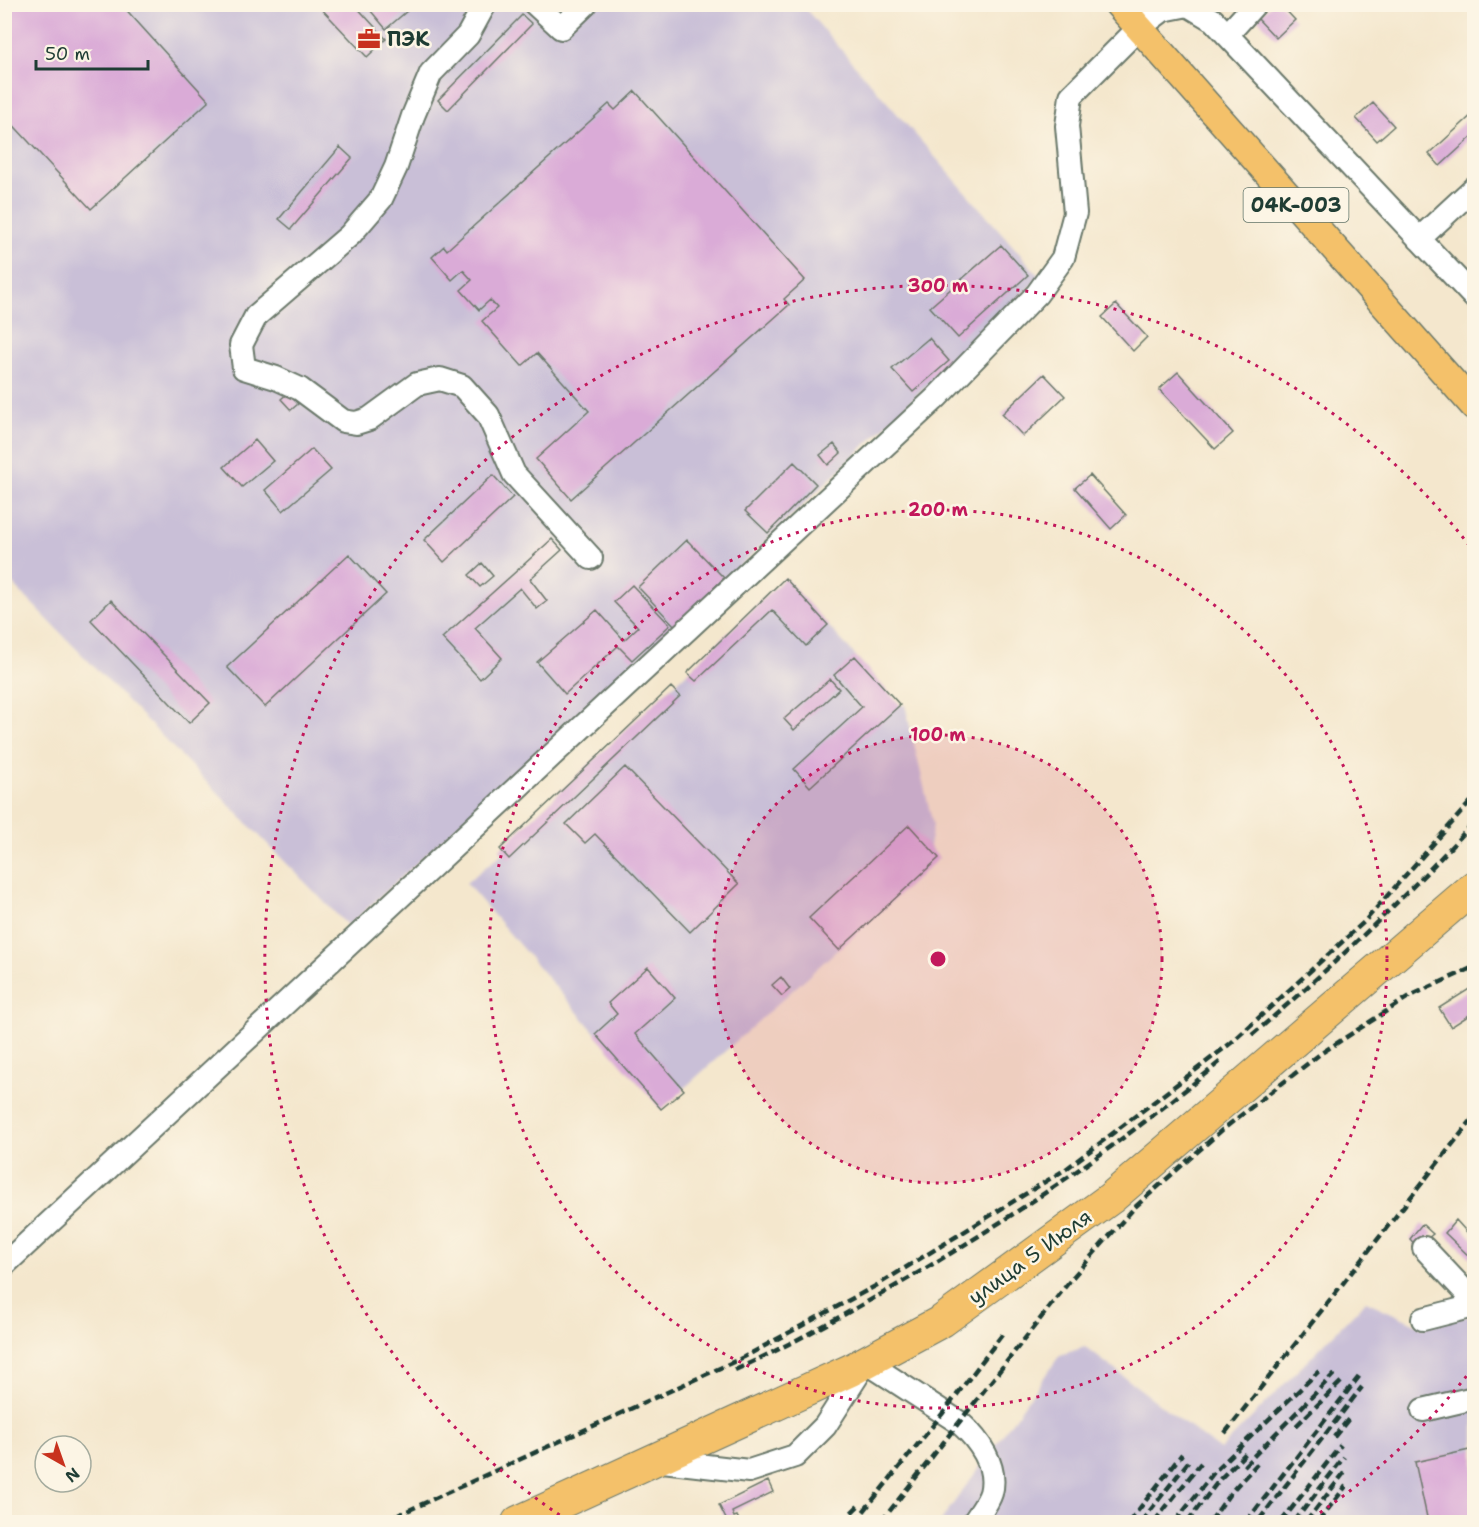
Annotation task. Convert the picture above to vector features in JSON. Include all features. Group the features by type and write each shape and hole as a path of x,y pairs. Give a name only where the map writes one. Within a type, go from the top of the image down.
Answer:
{"highway":[{"name":"улица 5 Июля","path":"518,1522 866,1362 942,1321 1111,1198 1474,887"},
{"path":"1419,935 1474,911"}],"main road":[{"name":"04К-003","path":"1118,4 1474,406"}],"street":[{"path":"486,4 468,34 431,73 413,116 396,167 381,200 350,235 256,316 241,345 244,368 276,378 300,389 344,421 356,423 369,419 417,384 440,379 462,386 488,414 514,474 591,558"},
{"path":"535,4 561,28 585,4"},
{"path":"1227,35 1255,4"},
{"path":"4,1264 937,397 1037,294 1063,258 1075,213 1067,126 1071,96 1139,28 1163,10 1188,5 1213,20 1474,297"},
{"path":"1419,239 1474,188"},
{"path":"1424,1248 1474,1301"},
{"path":"1423,1319 1474,1306"},
{"path":"654,1460 749,1471 795,1456 825,1426 866,1362 960,1423 973,1434 992,1467 991,1494 974,1522"},
{"path":"1423,1410 1474,1398"}],"shaded area":[{"path":"5,5 802,5 1040,277 725,580 348,926 5,576"},
{"path":"785,578 900,705 905,705 933,825 929,846 939,858 661,1109 466,883 503,853 500,849"},
{"path":"1366,1301 1422,1327 1474,1314 1474,1522 940,1522 1060,1355 1085,1347 1220,1450"}],"building":[{"path":"4,4 121,4 209,101 91,209 4,115"},
{"path":"317,4 354,4 386,39 367,57"},
{"path":"365,4 401,4 407,11 386,29"},
{"path":"1272,4 1280,4 1295,20 1276,38 1257,18"},
{"path":"522,15 532,24 448,110 438,100"},
{"path":"635,91 805,280 784,299 789,305 571,499 536,459 589,411 537,353 522,366 482,321 497,308 490,300 479,310 461,290 472,280 463,270 452,280 432,257 444,246 447,250 609,104 615,110"},
{"path":"1373,103 1394,126 1377,141 1356,118"},
{"path":"1474,113 1474,135 1440,166 1429,154"},
{"path":"340,147 352,158 291,229 279,219"},
{"path":"1001,245 1028,275 958,338 930,307"},
{"path":"1116,304 1147,337 1133,351 1102,317"},
{"path":"929,338 949,361 913,392 892,369"},
{"path":"1178,372 1233,433 1215,449 1159,389"},
{"path":"1044,374 1065,396 1023,436 1002,414"},
{"path":"288,393 298,404 291,410 281,399"},
{"path":"255,440 273,461 242,487 224,467"},
{"path":"834,444 841,453 828,465 820,455"},
{"path":"312,449 331,470 283,511 265,490"},
{"path":"794,462 816,484 768,533 745,511"},
{"path":"493,475 513,497 444,562 424,540"},
{"path":"1090,475 1126,515 1111,529 1075,488"},
{"path":"552,539 562,550 530,579 547,601 537,609 520,588 475,628 502,658 480,679 442,638"},
{"path":"687,540 724,578 675,626 638,587"},
{"path":"349,554 386,594 265,707 227,667"},
{"path":"482,563 493,576 480,587 469,575"},
{"path":"785,578 828,625 806,646 772,610 696,681 687,673"},
{"path":"632,585 670,625 632,660 618,646 565,694 537,662 597,610 624,640 638,627 614,602"},
{"path":"111,600 210,703 189,723 91,620"},
{"path":"855,656 900,705 810,787 794,769 862,707 834,675"},
{"path":"830,679 839,689 794,730 784,719"},
{"path":"671,687 680,696 509,859 500,849"},
{"path":"625,767 739,884 690,932 595,834 585,843 566,824"},
{"path":"909,825 939,858 839,950 809,918"},
{"path":"648,967 675,998 635,1034 684,1090 661,1109 595,1034 617,1014 608,1003"},
{"path":"781,977 790,989 782,996 772,985"},
{"path":"1474,986 1474,1012 1451,1027 1439,1008"},
{"path":"1456,1220 1474,1240 1474,1261 1445,1233"},
{"path":"1422,1224 1433,1234 1417,1247 1410,1239"},
{"path":"1474,1449 1474,1522 1428,1522 1415,1462"},
{"path":"768,1481 773,1492 732,1512 740,1522 724,1522 727,1521 719,1505"}],"railway":[{"path":"383,1522 744,1357 879,1284 1066,1169 1231,1043 1364,922 1474,798"},
{"path":"1252,1035 1367,932 1474,822"},
{"path":"881,1522 1073,1277 1135,1207 1222,1130 1320,1054 1410,996 1474,967"},
{"path":"735,1370 885,1292 1016,1212 1142,1124 1222,1060"},
{"path":"1225,1433 1474,1117"},
{"path":"855,1522 943,1413 1005,1331"},
{"path":"1175,1522 1215,1471 1319,1371"},
{"path":"1244,1466 1334,1374"},
{"path":"1246,1522 1361,1374"},
{"path":"1296,1426 1343,1380"},
{"path":"1259,1520 1362,1387"},
{"path":"1334,1437 1351,1416"},
{"path":"1281,1522 1341,1445"},
{"path":"1187,1522 1220,1479 1247,1452"},
{"path":"1129,1522 1182,1454"},
{"path":"1294,1522 1344,1457"},
{"path":"1141,1522 1189,1461"},
{"path":"1154,1522 1201,1463"},
{"path":"1210,1522 1231,1492 1257,1464"},
{"path":"1306,1522 1347,1469"},
{"path":"1318,1522 1346,1486"},
{"path":"842,1522 861,1503"}],"place":[{"name":"ПЭК","path":"369,39"}]}
